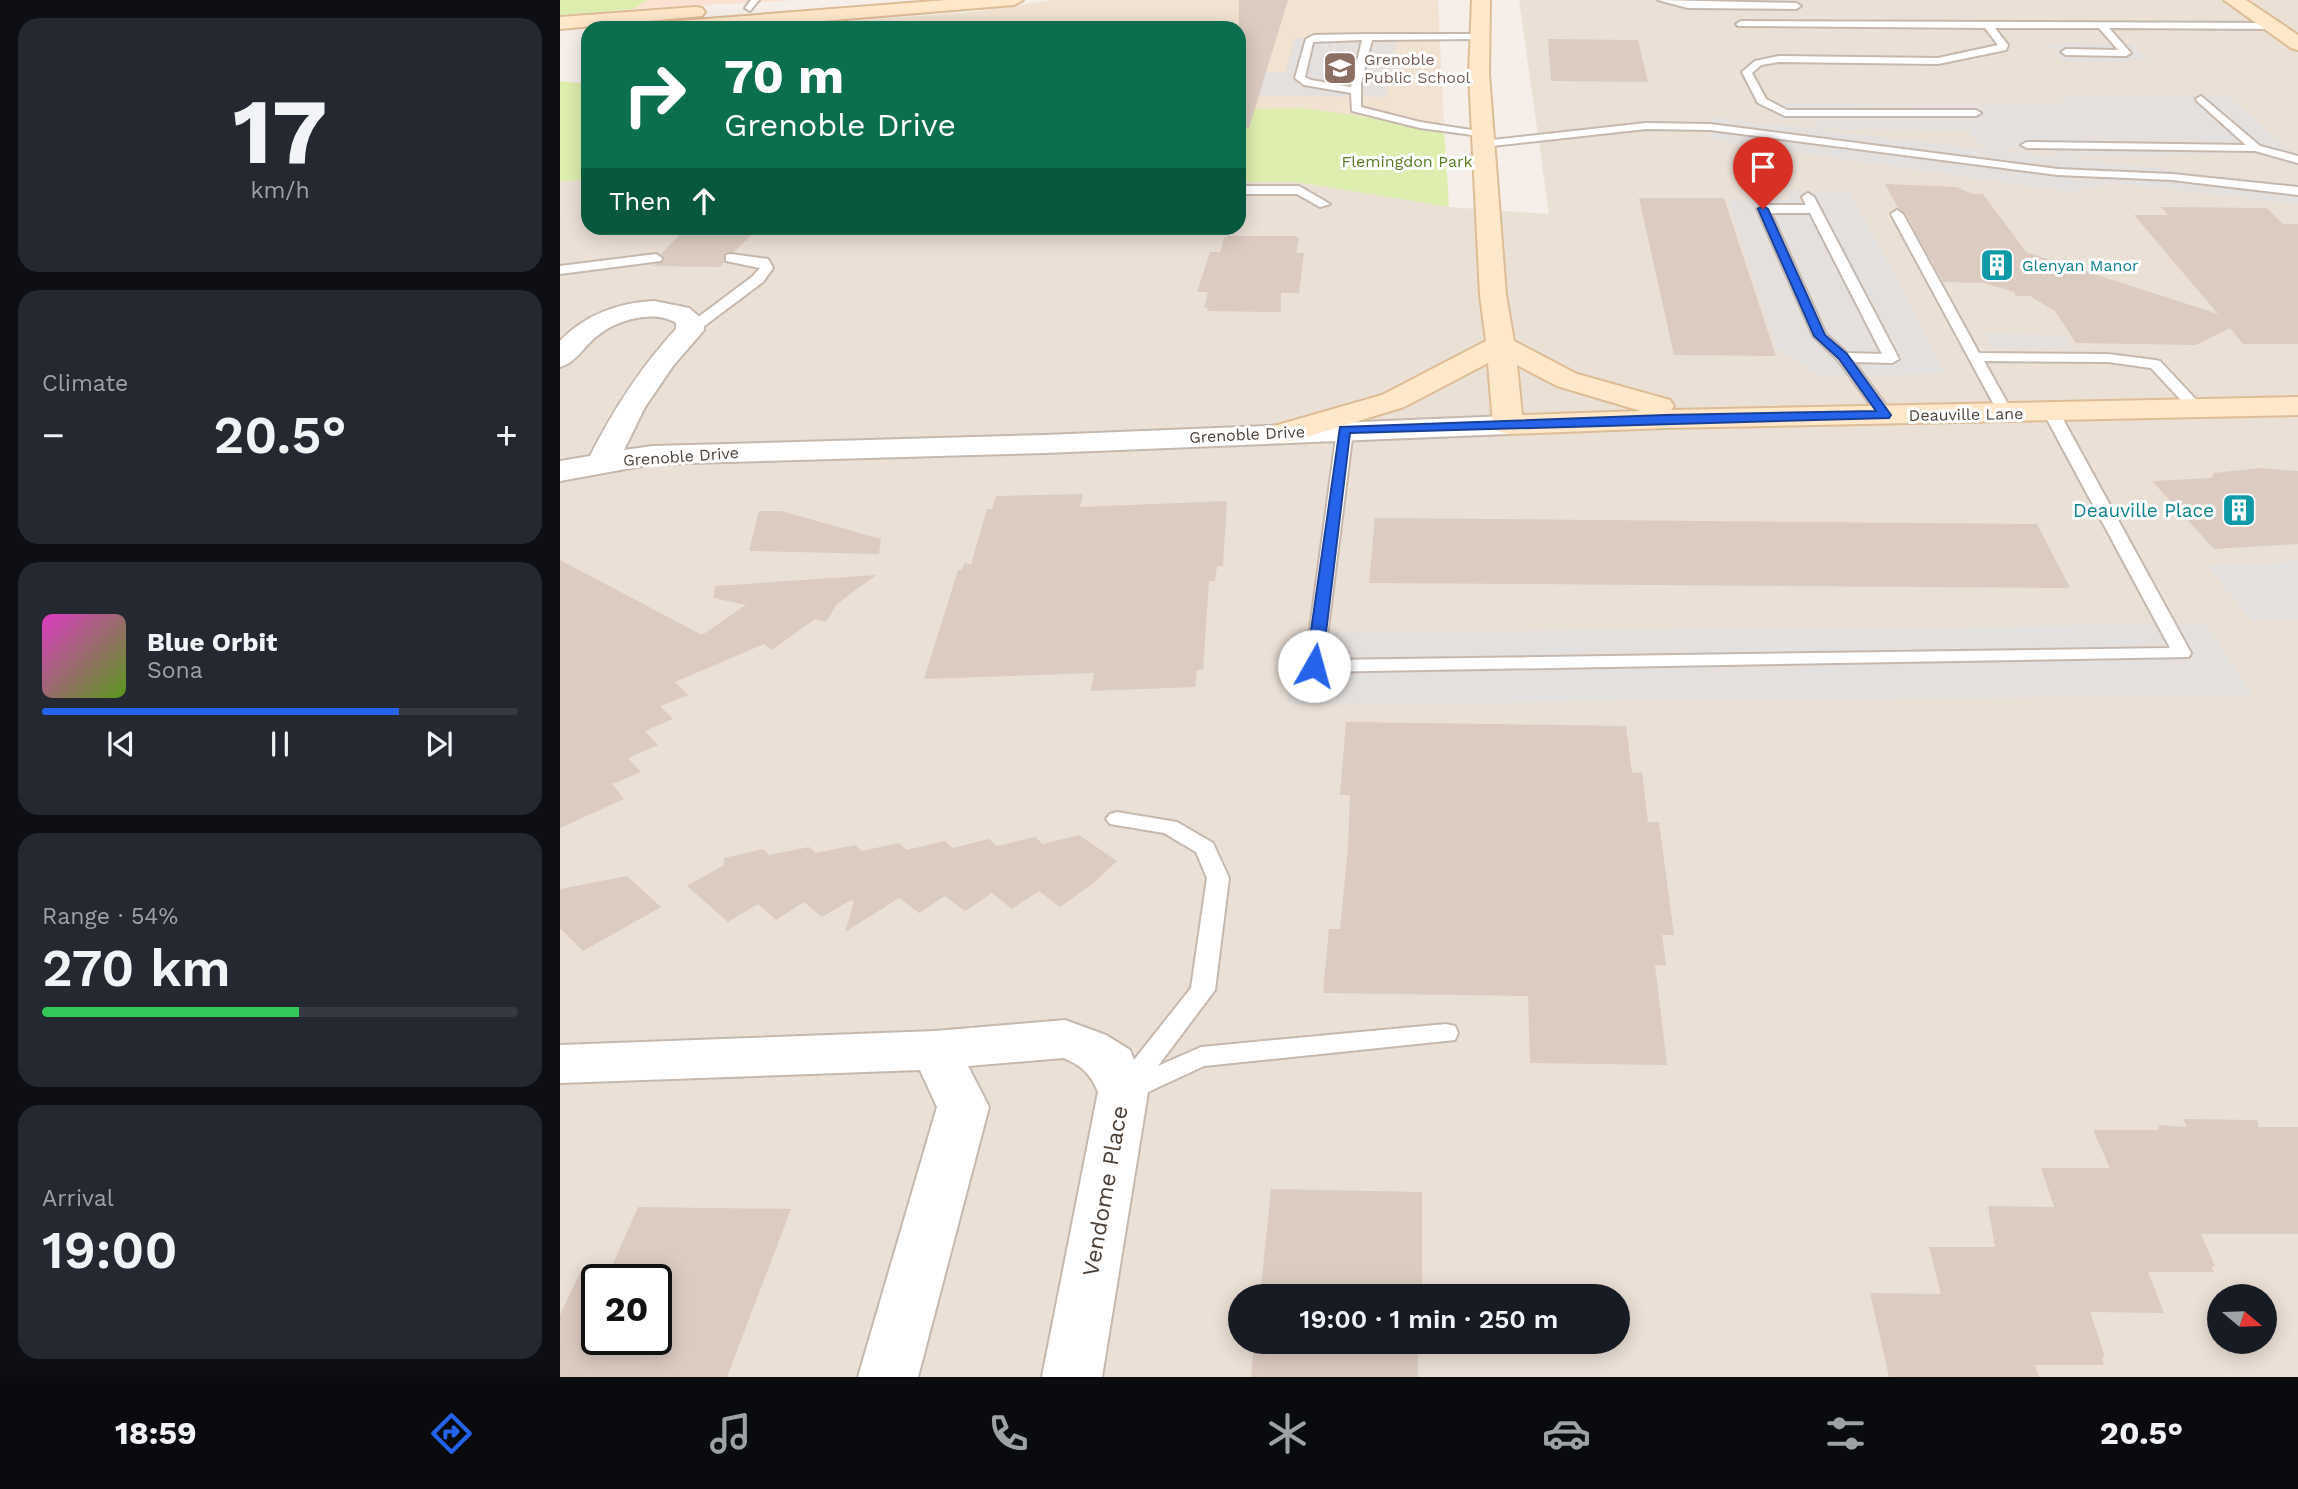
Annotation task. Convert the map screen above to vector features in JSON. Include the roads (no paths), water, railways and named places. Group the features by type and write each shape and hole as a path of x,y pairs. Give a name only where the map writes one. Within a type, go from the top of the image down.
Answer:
{"street":[{"path":"700,21 752,10 848,0"},
{"path":"590,21 752,10 1014,0"},
{"path":"1481,0 1479,36 1486,192 1490,217 1493,295 1501,345 1508,425"},
{"path":"2233,0 2298,44"},
{"path":"560,23 581,22"},
{"path":"560,36 581,34"},
{"path":"560,358 593,326 619,315 648,311 676,313 689,320 691,330 663,360 630,407 603,464"},
{"path":"1501,345 1578,384 1713,418"},
{"path":"1285,433 1393,401 1501,345"},
{"name":"Deauville Lane","path":"1508,425 2298,405"},
{"name":"Grenoble Drive","path":"560,471 653,455 705,452 1045,444 1508,425"},
{"name":"Grenoble Drive","path":"560,485 603,464"},
{"name":"Vendome Place","path":"560,1063 935,1050 1065,1038 1089,1048 1112,1064 1123,1092 1072,1377"},
{"path":"888,1377 963,1107 935,1050"}],"lane":[{"path":"1662,0 1688,5 1796,6"},
{"path":"1741,24 2275,26"},
{"path":"1976,113 1785,113 1762,101 1747,72 1758,62 1779,59 1938,61 2003,48 1988,25"},
{"path":"2066,52 2126,53 2102,26"},
{"path":"1356,91 1308,83 1300,78 1309,41 1314,38 1479,36"},
{"path":"1368,37 1356,91 1356,109 1484,140 1646,126 1710,127 2058,172 2172,177 2298,191"},
{"path":"2201,99 2256,148"},
{"path":"2027,145 2256,148 2298,160"},
{"path":"1246,190 1298,190 1324,204"},
{"path":"1843,357 1892,359 1811,203 1763,209 1820,336 1843,357 1885,415"},
{"path":"1897,214 2005,413"},
{"path":"560,270 656,258"},
{"path":"691,330 758,279 767,268 763,262 731,258"},
{"path":"1975,357 2109,358 2155,364 2196,408"},
{"path":"1345,430 1314,666 2182,653 2051,412"},
{"path":"1117,819 1169,827 1205,848 1218,878 1203,990 1123,1092"},
{"path":"1123,1092 1201,1057 1446,1034"}],"place":[{"name":"Grenoble Public School","path":"1340,68"},
{"name":"Glenyan Manor","path":"1997,265"},
{"name":"Deauville Place","path":"2239,510"}],"park label":[{"name":"Flemingdon Park","path":"1407,161"}]}
